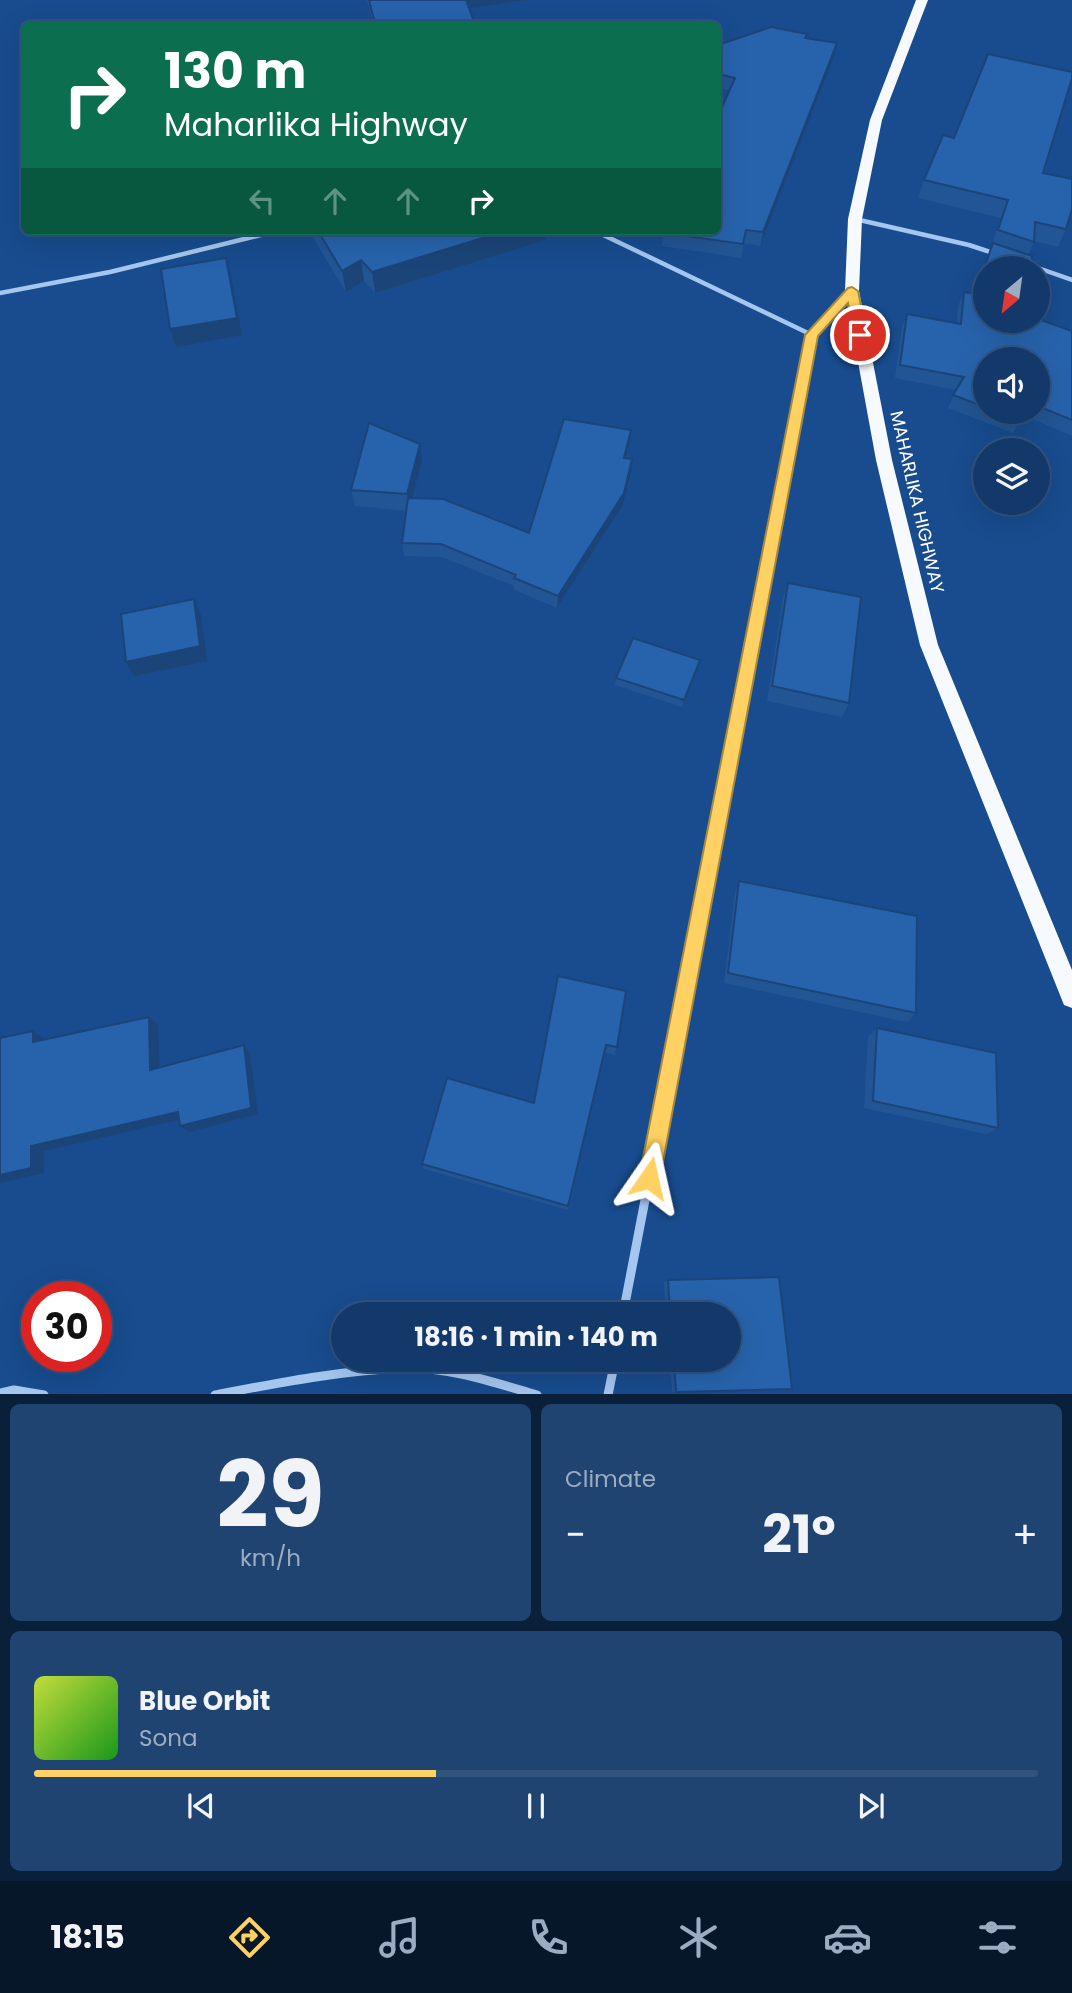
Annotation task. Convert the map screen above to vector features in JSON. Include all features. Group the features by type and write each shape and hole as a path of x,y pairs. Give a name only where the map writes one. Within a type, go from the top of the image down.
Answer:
{"highway":[{"name":"MAHARLIKA HIGHWAY","path":"922,0 876,120 855,219 852,291 884,460 929,645 1072,997"}],"street":[{"path":"855,219 969,245 1003,256"},
{"path":"0,293 110,272 261,235"},
{"path":"604,235 811,335"},
{"path":"1050,272 1072,280"},
{"path":"625,1302 811,335 852,291"},
{"path":"220,1394 277,1383 408,1368 477,1377 534,1394"},
{"path":"608,1394 613,1372"},
{"path":"0,1393 14,1390 38,1394"}],"building":[{"path":"369,0 466,0 474,21 374,21"},
{"path":"771,27 807,34 805,38 837,43 763,232 746,230 743,244 678,235 721,235 721,109 735,78 721,75 721,44"},
{"path":"988,54 1072,72 1043,173 1072,179 1072,209 1066,229 1035,222 1034,242 998,230 1008,200 924,180 943,135 954,138"},
{"path":"320,235 492,235 372,272 361,260 342,271"},
{"path":"993,243 1032,256 988,256"},
{"path":"226,258 237,318 170,329 161,269"},
{"path":"964,292 973,294 973,333 1050,333 1050,323 1072,331 1072,420 1050,411 1050,347 973,347 973,402 953,395 964,377 900,365 907,314 961,324"},
{"path":"564,419 631,430 624,458 632,459 624,493 558,596 514,578 516,575 441,544 402,543 408,498 443,499 529,533"},
{"path":"369,423 420,444 407,494 351,490"},
{"path":"788,583 861,597 849,703 772,686"},
{"path":"194,599 200,646 126,662 121,614"},
{"path":"633,638 700,660 684,700 616,678"},
{"path":"739,881 917,916 916,1013 728,973"},
{"path":"558,976 626,991 617,1047 606,1045 568,1206 422,1164 447,1078 534,1103"},
{"path":"149,1017 150,1070 244,1045 251,1108 180,1126 178,1112 31,1146 31,1168 0,1175 0,1038 33,1031 33,1042"},
{"path":"877,1028 996,1053 998,1128 873,1101"},
{"path":"779,1277 792,1389 676,1392 675,1372 741,1372 741,1302 669,1302 668,1280"}],"route":[{"path":"649,1178 811,335 852,291 860,335"}]}
